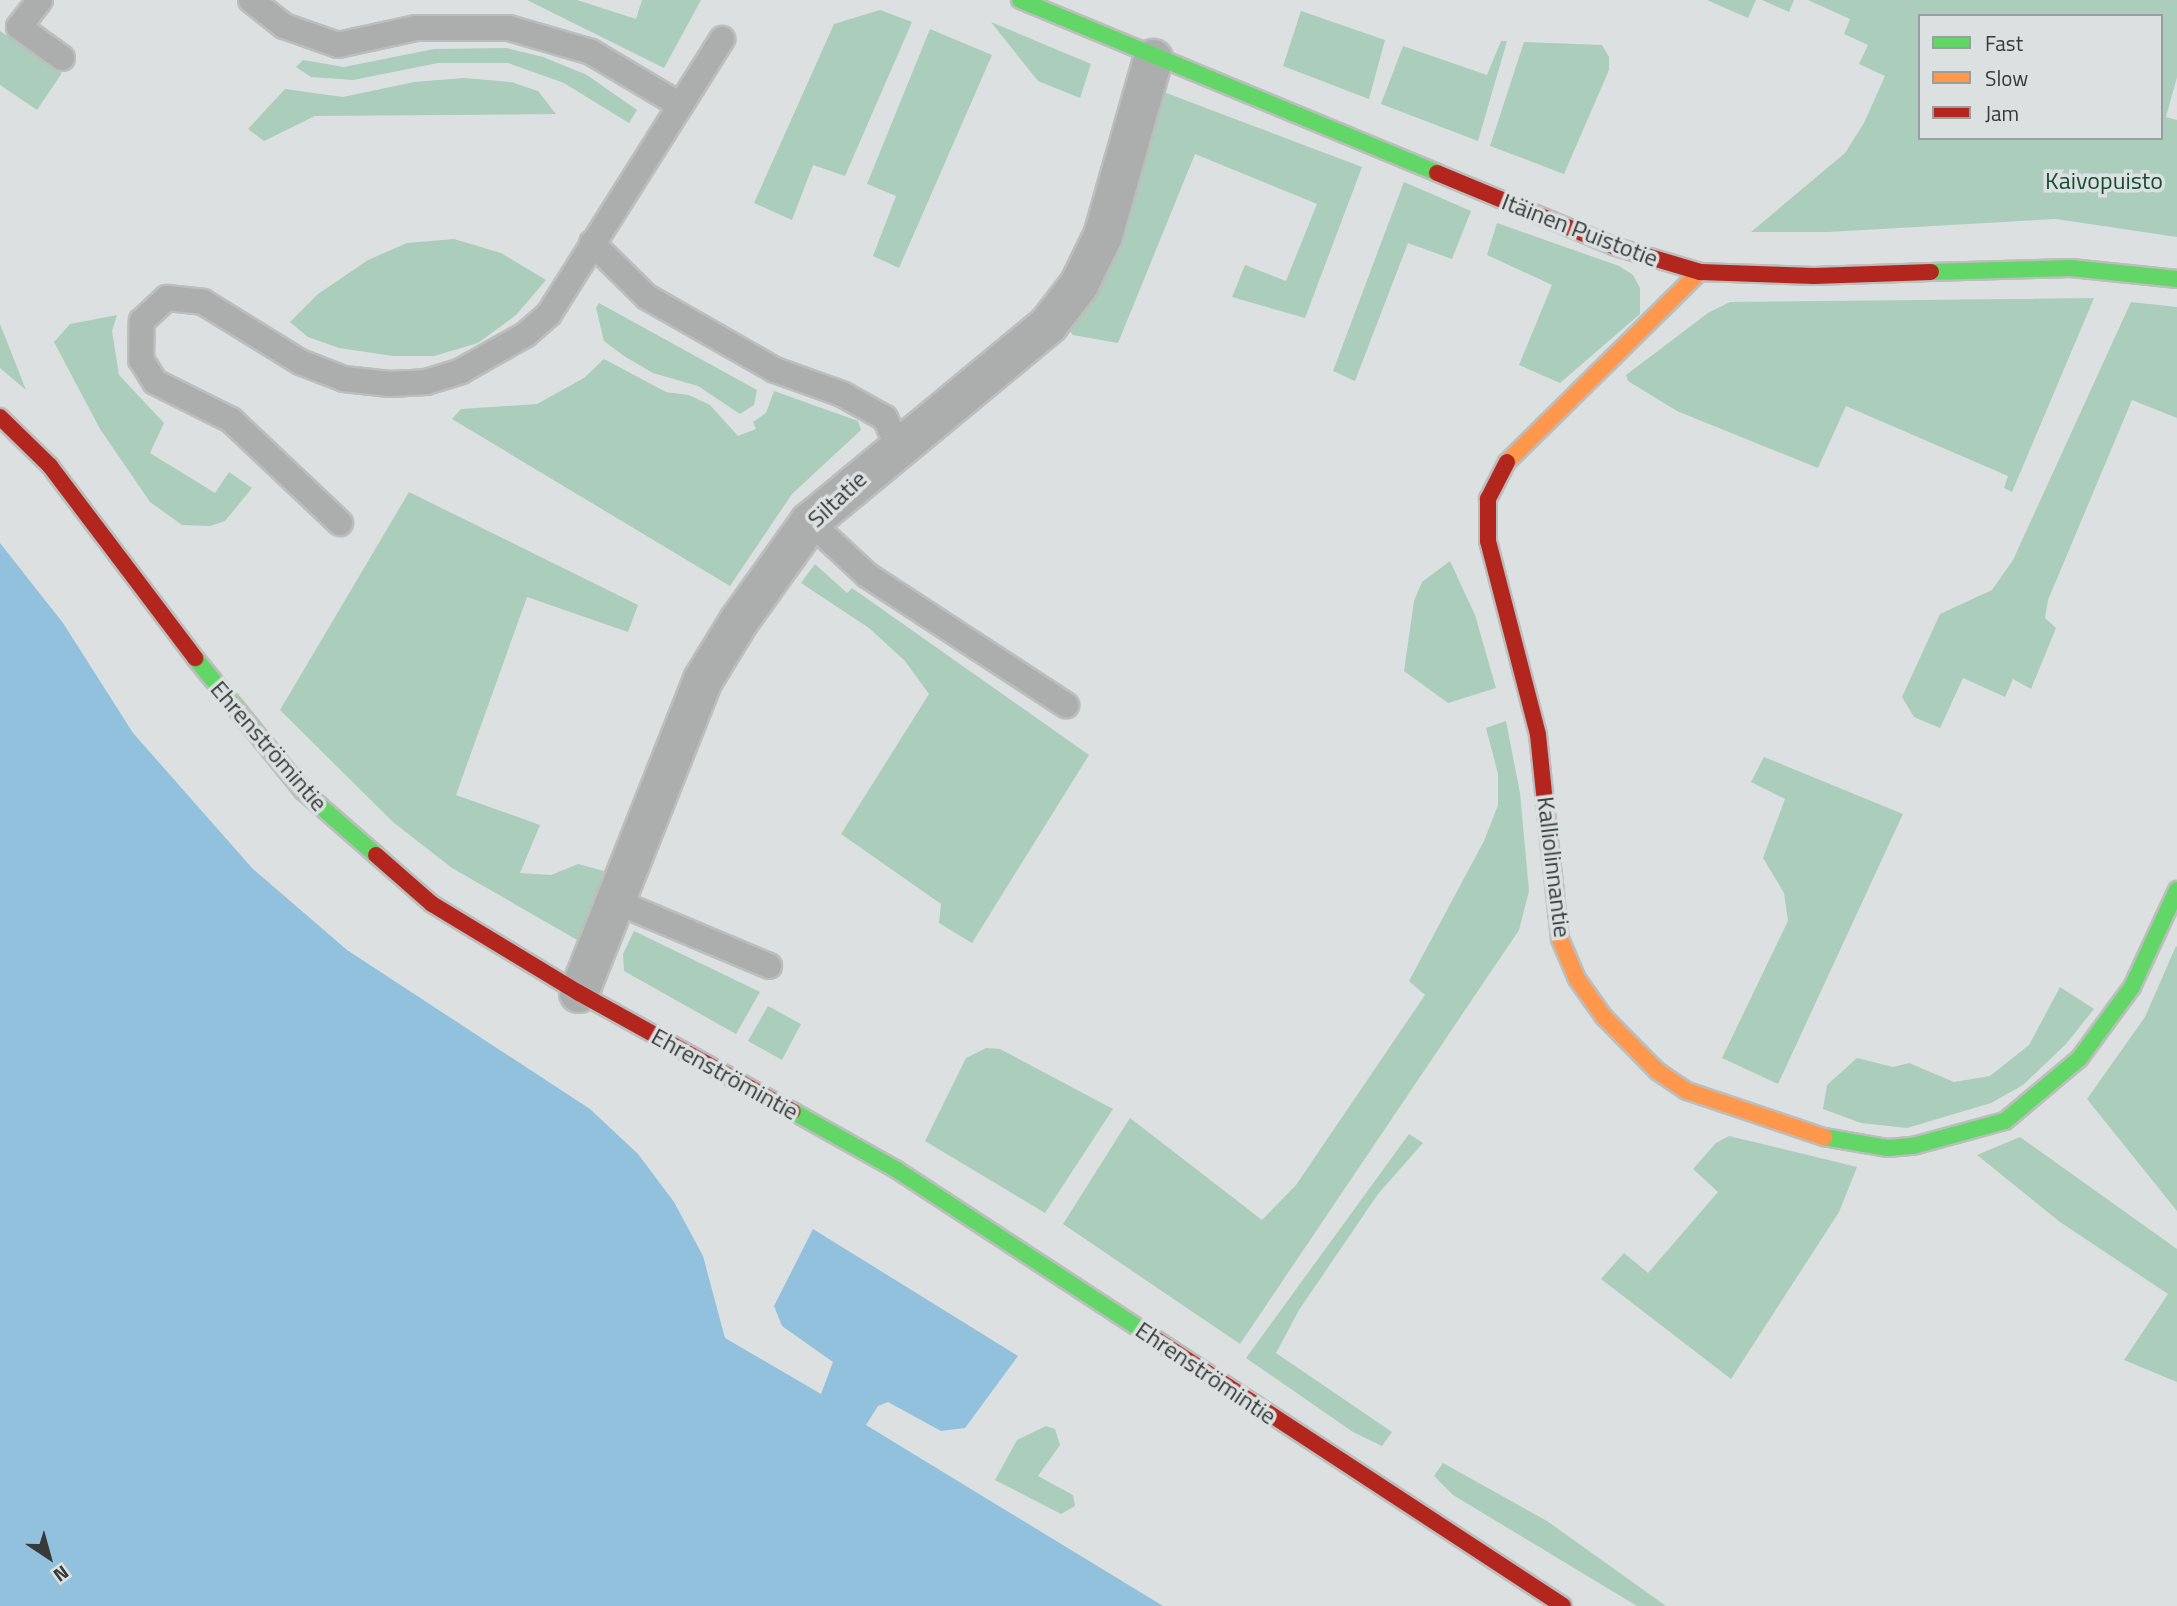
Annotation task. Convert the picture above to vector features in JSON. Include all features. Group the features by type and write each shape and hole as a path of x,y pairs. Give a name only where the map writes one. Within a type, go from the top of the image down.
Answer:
{"street":[{"name":"Itäinen Puistotie","path":"1020,0 1153,59 1613,246 1700,272 1814,276 2071,268 2177,279"},
{"name":"Siltatie","path":"579,992 703,680 810,522 898,446 1049,324 1080,285 1104,236 1137,104 1153,59"},
{"name":"Kalliolinnantie","path":"1700,272 1504,464 1488,499 1488,541 1538,735 1560,939 1577,979 1604,1017 1657,1071 1687,1091 1826,1138 1888,1148 1913,1146 2005,1121 2069,1069 2132,987 2177,890"},
{"name":"Ehrenströmintie","path":"0,417 50,466 255,737 303,791 432,904 579,992 897,1171 1563,1606"}],"lane":[{"path":"40,0 19,27 62,58"},
{"path":"251,0 284,26 338,45 416,27 509,28 591,52 680,105"},
{"path":"340,523 231,420 155,382 141,360 142,321 167,298 203,302 300,362 344,379 390,384 426,382 461,371 526,335 549,314 722,39"},
{"path":"592,243 647,297 775,370 842,394 884,418 898,446"},
{"path":"810,522 867,575 1066,705"},
{"path":"617,902 769,966"}],"green space":[{"path":"527,0 577,0 636,19 642,0 701,0 664,68"},
{"path":"1707,0 1756,0 1748,18"},
{"path":"1762,0 1794,0 1789,12"},
{"name":"Kaivopuisto","path":"1808,0 2177,0 2177,77 2166,117 2177,120 2177,237 2056,219 1828,232 1751,232 1845,153 1864,123 1885,76 1859,64 1868,45 1844,34 1850,19"},
{"path":"880,10 912,22 845,176 813,165 792,220 754,203 834,24"},
{"path":"1301,11 1385,40 1369,99 1283,66"},
{"path":"991,22 1091,64 1080,98 1038,81"},
{"path":"930,29 992,55 899,268 873,256 896,196 867,184"},
{"path":"0,31 62,73 37,110 0,85"},
{"path":"1501,41 1507,41 1478,141 1381,104 1403,46 1487,75"},
{"path":"1524,42 1602,45 1609,57 1609,70 1564,174 1490,146"},
{"path":"506,48 543,57 587,75 637,110 629,123 564,83 508,63 438,63 353,80 311,77 296,67 303,60 344,67 434,49"},
{"path":"464,78 511,82 538,91 556,114 315,116 264,141 248,129 285,89 343,97 414,82"},
{"path":"1161,91 1362,167 1305,318 1232,297 1245,265 1286,281 1317,204 1195,154 1118,343 1073,335 1069,330"},
{"path":"1404,182 1471,211 1452,259 1408,243 1355,381 1333,371"},
{"path":"1497,223 1619,266 1633,275 1640,288 1640,314 1560,383 1519,365 1552,285 1487,255"},
{"path":"454,239 501,253 546,280 516,315 478,343 434,356 393,356 339,348 308,337 290,322 318,294 368,260 407,243"},
{"path":"2094,298 2012,492 2004,488 2008,476 1846,406 1818,468 1677,411 1628,381 1626,375 1708,313 1730,302"},
{"path":"2131,302 2177,307 2177,418 2132,400 2048,600 2045,618 2056,628 2031,689 2013,679 2005,697 1963,678 1940,728 1914,717 1902,697 1940,614 1992,590 2013,560"},
{"path":"599,303 757,390 754,405 740,414 698,386 653,373 624,356 604,341 596,308"},
{"path":"117,315 112,331 119,375 164,423 150,453 215,493 229,472 252,488 225,521 210,526 182,525 150,502 100,429 54,342 70,324"},
{"path":"0,324 26,390 0,368"},
{"path":"604,359 666,392 689,395 710,405 738,436 756,429 753,422 766,413 774,391 858,421 861,430 792,494 730,586 452,419 461,409 537,404 584,378"},
{"path":"409,492 638,605 628,632 527,597 456,795 540,825 520,873 551,875 578,864 604,871 579,941 452,868 393,822 280,710"},
{"path":"1450,561 1475,615 1496,688 1448,703 1404,671 1414,601 1422,582"},
{"path":"815,564 847,593 852,588 1089,755 972,943 939,923 941,904 841,834 929,694 905,661 869,628 801,583"},
{"path":"1506,721 1520,793 1529,891 1519,930 1240,1344 1063,1224 1130,1118 1262,1220 1296,1185 1425,995 1409,981 1484,841 1498,805 1498,774 1486,728"},
{"path":"1764,757 1903,814 1778,1084 1722,1058 1788,921 1784,893 1763,858 1785,799 1751,782"},
{"path":"634,931 760,992 736,1034 624,971 623,954"},
{"path":"2176,946 2177,1211 2087,1099 2145,1017"},
{"path":"2060,987 2094,1009 2066,1044 2023,1085 1991,1103 1907,1128 1861,1123 1823,1109 1827,1085 1857,1058 1893,1067 1909,1063 1954,1082 1990,1076 2029,1045"},
{"path":"768,1006 801,1024 782,1060 748,1041"},
{"path":"986,1048 1000,1049 1113,1109 1045,1213 925,1141 966,1058"},
{"path":"1409,1134 1423,1143 1378,1194 1299,1310 1276,1353 1392,1432 1382,1446 1353,1432 1246,1358"},
{"path":"1729,1136 1857,1167 1839,1212 1731,1379 1601,1279 1624,1253 1648,1273 1718,1192 1693,1169 1716,1143"},
{"path":"2020,1137 2177,1249 2177,1382 2124,1360 2168,1294 2060,1222 1977,1155"},
{"path":"1046,1426 1055,1429 1060,1445 1038,1476 1073,1495 1075,1506 1061,1514 995,1480 1017,1440"},
{"path":"1443,1463 1547,1521 1666,1606 1637,1606 1453,1495 1434,1476"}],"water":[{"path":"0,543 63,623 133,733 252,868 347,950 590,1109 638,1154 674,1202 703,1256 725,1338 821,1394 833,1362 782,1326 774,1306 813,1229 1018,1356 965,1428 941,1431 888,1402 878,1406 866,1425 1163,1606 0,1606"}],"traffic: fast":[{"path":"1020,0 1437,173"},
{"path":"1931,272 2071,268 2177,279"},
{"path":"195,658 303,791 376,855"},
{"path":"1824,1137 1888,1148 1913,1146 2005,1121 2079,1059 2132,987 2177,890"},
{"path":"792,1111 897,1170 1157,1340"}],"traffic: slow":[{"path":"1507,462 1700,272"},
{"path":"1545,803 1560,939 1577,979 1604,1017 1657,1071 1687,1091 1824,1137"}],"traffic: jam":[{"path":"1437,173 1613,246 1700,272 1814,276 1931,272"},
{"path":"0,417 50,466 195,658"},
{"path":"1507,462 1488,499 1488,541 1538,735 1545,803"},
{"path":"376,855 432,904 579,993 792,1111"},
{"path":"1157,1340 1563,1606"}]}
